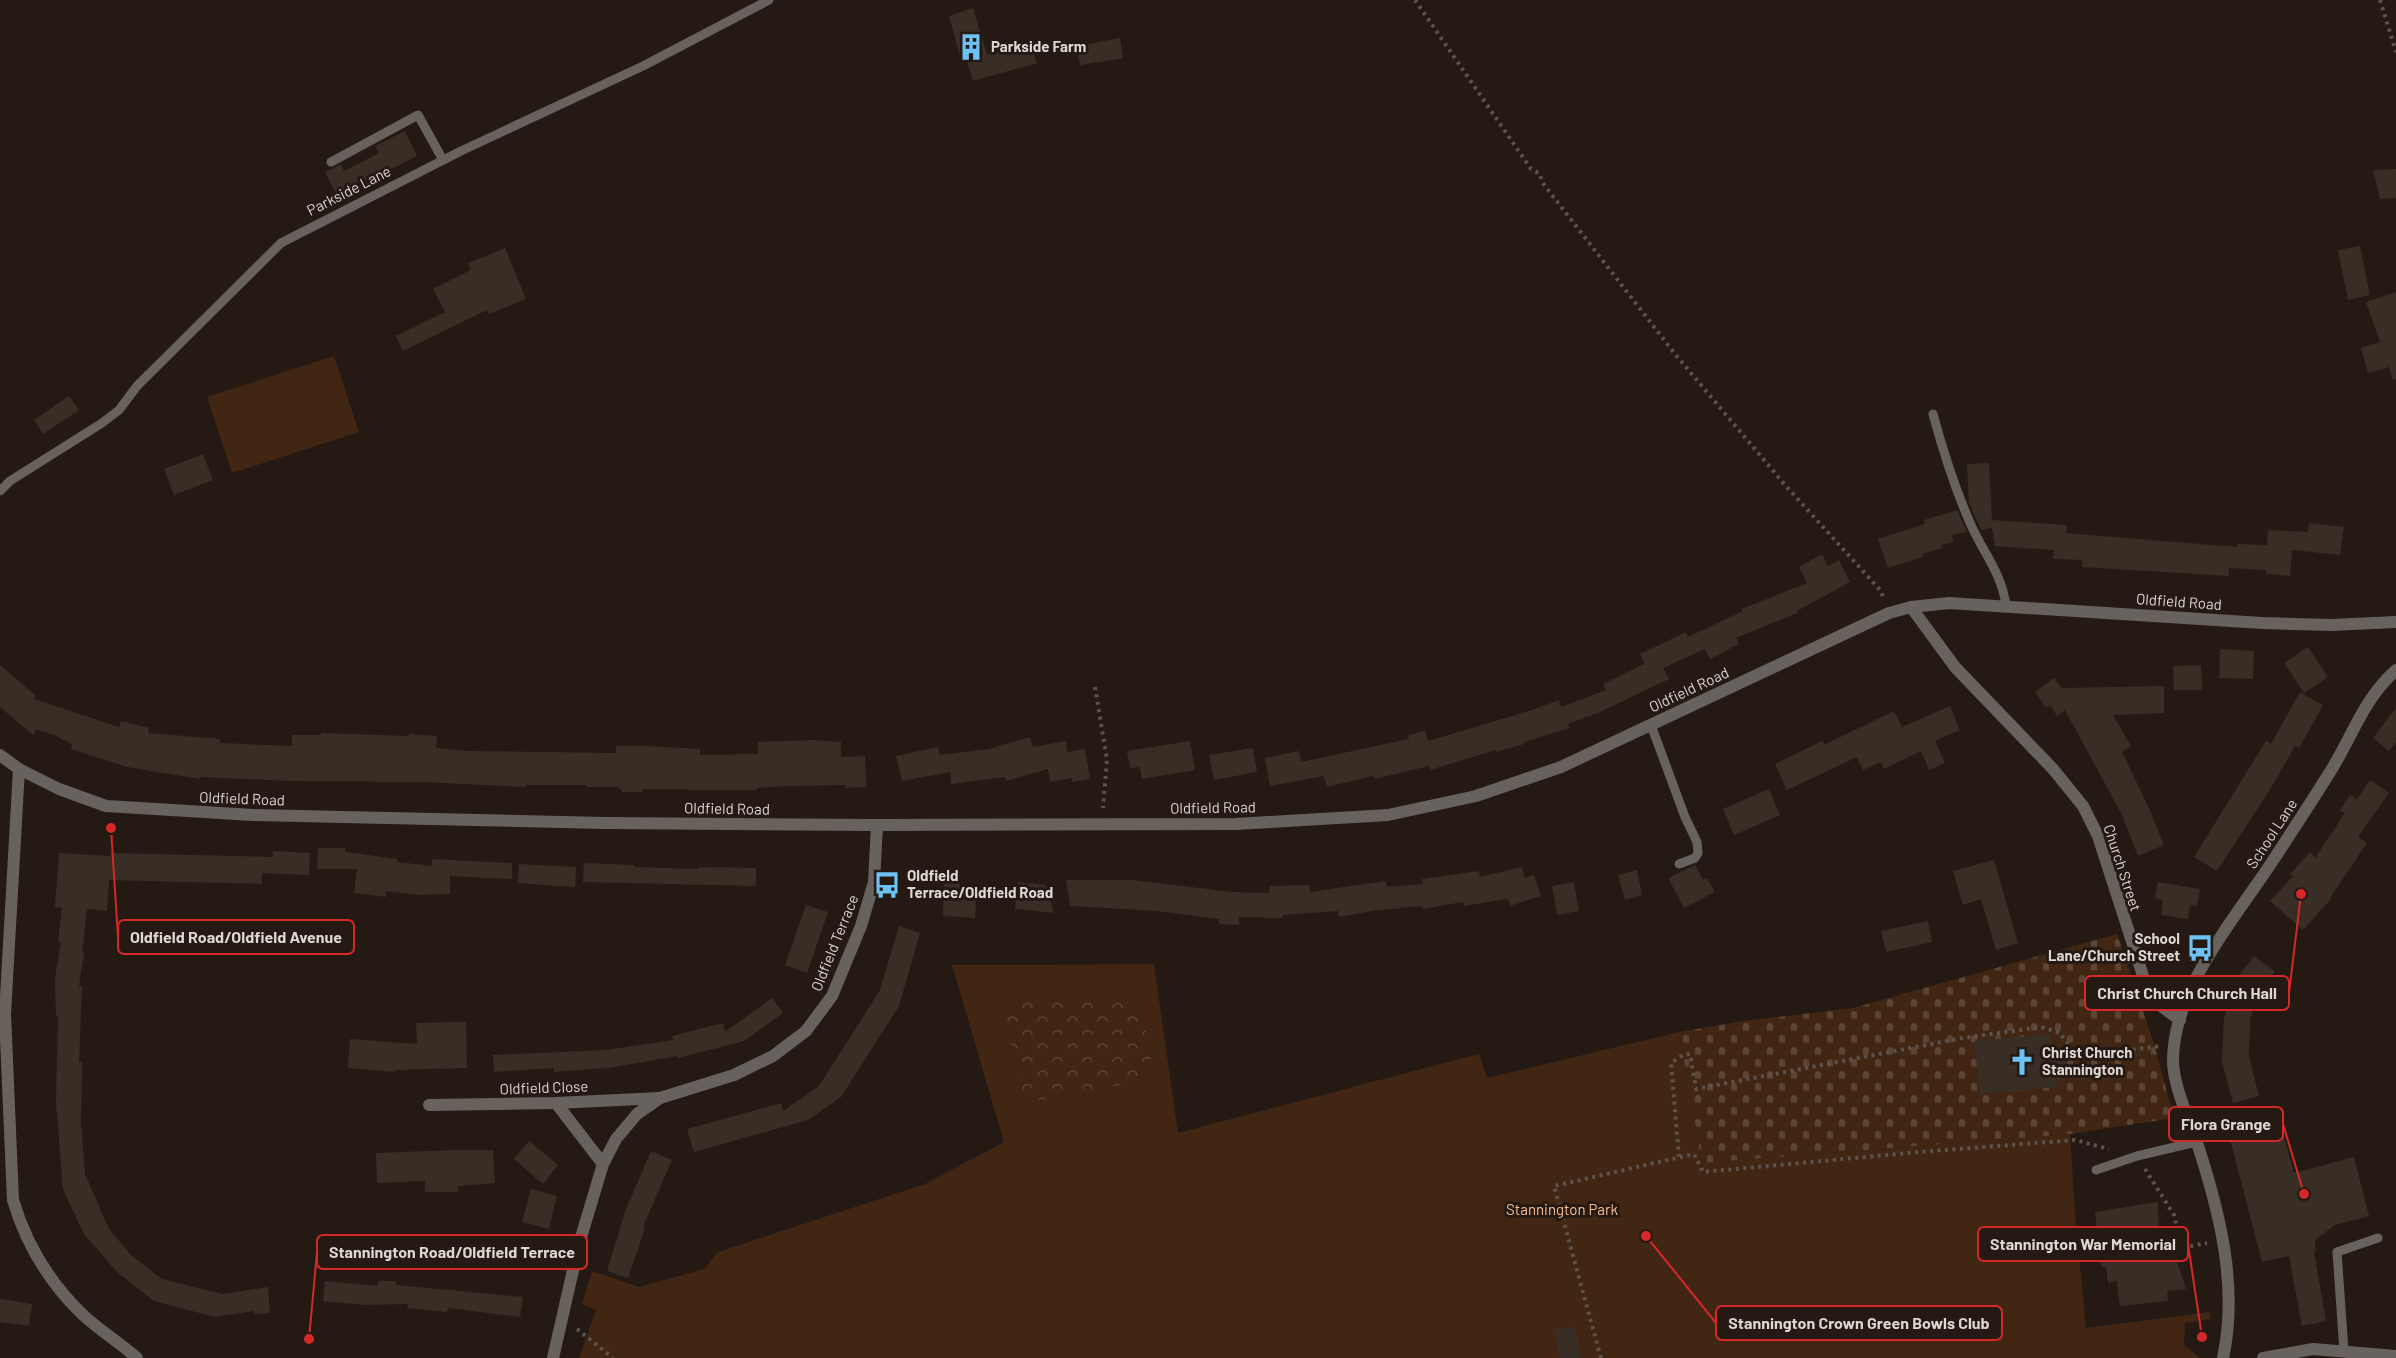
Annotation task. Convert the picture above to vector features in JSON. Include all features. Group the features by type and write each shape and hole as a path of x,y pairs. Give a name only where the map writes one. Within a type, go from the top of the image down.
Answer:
{"street":[{"name":"Oldfield Road","path":"0,755 19,769 91,802 121,808 254,815 418,819 877,825 1236,824 1388,815 1476,796 1561,767 1889,613 1911,608 1950,603 2331,625 2396,622"},
{"name":"Church Street","path":"1911,608 1955,668 2053,769 2083,806 2098,836 2145,982 2161,1006 2180,1020"},
{"name":"School Lane","path":"2180,1020 2210,952 2332,770 2363,709 2383,681 2396,670"},
{"path":"19,769 2,1014 13,1200 32,1250 66,1295 83,1315 137,1358"},
{"name":"Oldfield Terrace","path":"553,1358 579,1244 603,1164 616,1139 637,1114 660,1098 734,1075 773,1056 806,1031 832,996 861,927 874,882 877,825"},
{"path":"2180,1020 2173,1062 2176,1082 2213,1195 2227,1269 2229,1314 2223,1358"},
{"name":"Oldfield Close","path":"429,1106 660,1098"},
{"path":"556,1103 603,1164"},
{"path":"2263,1358 2313,1349 2396,1356"}],"lane":[{"name":"Parkside Lane","path":"0,491 10,481 119,410 137,386 281,243 443,160 643,66 770,0"},
{"path":"331,162 418,115 443,160"},
{"path":"1933,414 1941,445 1971,526 2003,585 2007,605"},
{"path":"1651,725 1697,843 1698,853 1695,858 1680,864"},
{"path":"2096,1170 2137,1156 2196,1142"},
{"path":"2344,1351 2337,1252 2378,1238"}],"path":[{"path":"1415,0 1531,169 1540,174 1542,182 1675,354 1785,485 1881,591 1889,613"},
{"path":"2380,0 2396,52"},
{"path":"1095,687 1107,760 1101,824"},
{"path":"1679,1156 1671,1063 1683,1055 1690,1054 1696,1089 1964,1038 2041,1027 2060,1033 2077,1057 2175,1043"},
{"path":"1601,1358 1554,1186 1679,1156 1694,1154 1703,1172 2075,1140 2137,1156 2174,1215 2181,1248 2223,1240"},
{"path":"561,1318 613,1358"}],"green space":[{"path":"334,356 359,432 232,473 207,397"},
{"path":"2117,934 2155,1047 2174,1118 2070,1134 1702,1163 1679,1032 1744,1021 1853,1008"},
{"name":"Stannington Park","path":"1154,964 1178,1133 1479,1054 1487,1078 1679,1032 1702,1163 2070,1134 2086,1328 2210,1312 2210,1319 2185,1323 2184,1345 2200,1358 579,1358 596,1310 582,1304 592,1271 639,1287 704,1269 718,1252 925,1184 1004,1142 952,965"},
{"path":"1001,998 1141,1001 1154,1079 1024,1103"}],"building":[{"name":"Parkside Farm","path":"973,8 987,54 1030,41 1037,63 973,81 967,61 962,63 949,16"},
{"path":"1120,38 1123,58 1080,65 1077,46"},
{"path":"405,131 417,156 337,196 325,172 341,164 344,171 379,153 375,146"},
{"path":"2396,169 2396,198 2380,199 2373,170"},
{"path":"2360,246 2370,295 2348,300 2338,250"},
{"path":"505,248 526,299 489,314 487,310 403,351 396,336 445,312 433,289 471,270 468,263"},
{"path":"2396,292 2396,379 2393,380 2389,367 2368,373 2361,348 2380,342 2366,302"},
{"path":"69,396 79,410 43,434 34,420"},
{"path":"203,454 213,480 174,495 164,469"},
{"path":"1989,463 1992,520 2067,525 2066,533 2237,547 2237,544 2267,545 2268,530 2308,532 2309,523 2344,527 2340,555 2292,550 2290,576 2266,574 2266,570 2229,568 2229,576 2082,567 2082,560 2053,559 2054,550 1995,546 1992,528 1981,530 1969,502 1967,464"},
{"path":"1957,510 1967,532 1951,535 1954,542 1922,554 1923,557 1888,568 1878,539 1925,524 1924,520"},
{"path":"1822,554 1828,566 1839,560 1850,582 1797,613 1736,638 1739,644 1710,659 1705,649 1663,668 1669,679 1600,712 1568,724 1570,728 1524,742 1524,744 1496,752 1495,750 1430,770 1429,766 1327,787 1324,776 1270,786 1265,758 1299,751 1301,762 1409,739 1408,736 1425,730 1428,741 1559,700 1561,707 1606,690 1603,684 1644,664 1640,654 1686,632 1688,637 1743,611 1742,609 1807,583 1799,567"},
{"path":"2308,647 2328,677 2304,693 2284,663"},
{"path":"2220,649 2254,651 2253,679 2219,678"},
{"path":"0,665 36,696 34,699 119,727 121,721 149,728 148,733 220,739 220,743 292,746 292,735 321,735 321,733 409,736 409,734 437,736 436,748 468,751 616,753 616,746 645,746 700,749 700,755 758,754 758,742 815,740 841,742 841,757 865,756 866,787 786,786 757,788 757,790 642,789 642,792 622,792 619,787 586,787 586,785 526,785 526,787 423,782 291,781 200,777 200,779 127,767 71,749 72,744 54,735 36,729 33,735 0,707"},
{"path":"2201,665 2202,690 2174,690 2173,666"},
{"path":"2054,678 2062,688 2164,686 2164,713 2113,715 2131,746 2122,752 2164,845 2138,856 2121,813 2065,710 2057,716 2050,705 2046,708 2035,692"},
{"path":"2300,692 2323,705 2299,748 2295,746 2271,788 2217,871 2194,857 2266,741 2271,744"},
{"path":"1950,706 1960,730 1935,741 1945,763 1929,770 1921,751 1884,769 1881,762 1863,770 1857,757 1787,790 1775,764 1822,741 1824,745 1894,711 1902,727"},
{"path":"2396,708 2396,742 2389,751 2373,738"},
{"path":"1030,737 1033,747 1066,741 1067,752 1085,749 1090,779 1072,782 1072,778 1050,782 1048,769 1006,781 1005,777 951,784 950,772 902,781 896,756 938,747 940,755 989,749"},
{"path":"1190,741 1195,770 1142,779 1140,767 1130,768 1127,751"},
{"path":"1253,748 1257,772 1214,780 1209,755"},
{"path":"2370,780 2389,793 2358,837 2367,843 2331,899 2303,930 2269,900 2293,876 2290,874 2310,852 2315,858 2345,813 2340,810 2350,795 2357,799"},
{"path":"1769,789 1780,815 1734,835 1723,809"},
{"path":"318,848 345,848 345,852 432,866 432,859 512,863 512,879 450,876 450,894 420,895 386,891 386,897 354,893 357,869 317,869"},
{"path":"273,851 310,853 309,875 262,873 262,884 109,880 107,911 87,909 79,986 82,986 79,1062 82,1062 81,1123 85,1174 109,1229 131,1255 162,1279 222,1294 268,1287 270,1313 254,1314 254,1311 215,1317 154,1301 117,1272 84,1234 63,1189 56,1102 58,1016 56,1016 55,978 61,942 58,942 62,908 55,907 59,853 111,856 110,853 273,857"},
{"path":"1994,860 2018,943 1996,950 1981,899 1963,905 1953,871"},
{"path":"584,863 699,869 699,867 756,868 756,886 583,882"},
{"path":"519,864 576,867 575,887 518,883"},
{"path":"1695,865 1703,880 1707,878 1715,892 1684,908 1668,878"},
{"path":"1522,867 1525,878 1534,875 1541,896 1510,906 1508,899 1464,906 1463,902 1422,909 1421,906 1372,911 1339,917 1338,911 1283,915 1283,918 1239,917 1239,925 1219,924 1219,919 1157,911 1070,906 1066,880 1132,880 1232,892 1269,893 1269,886 1310,885 1310,892 1386,881 1387,887 1423,884 1422,879 1479,871 1480,877"},
{"path":"1637,870 1642,895 1625,900 1618,875"},
{"path":"1018,882 1046,885 1054,913 1015,909"},
{"path":"1574,882 1579,911 1557,915 1552,886"},
{"path":"2158,882 2200,889 2197,906 2190,905 2188,919 2161,915 2163,900 2155,898"},
{"path":"944,883 960,884 960,893 976,894 975,918 943,916"},
{"path":"806,905 828,912 807,973 785,965"},
{"path":"1928,921 1932,942 1886,952 1881,931"},
{"path":"899,926 920,933 899,1006 841,1097 808,1120 694,1152 687,1129 781,1103 783,1111 819,1086 880,990"},
{"path":"2254,956 2275,972 2260,991 2250,1019 2249,1057 2259,1096 2233,1103 2222,1062 2224,1017 2238,977"},
{"path":"772,998 783,1013 744,1041 678,1058 677,1056 608,1068 554,1072 554,1068 494,1072 493,1055 606,1050 673,1040 672,1036 723,1023 725,1032"},
{"path":"466,1022 467,1068 395,1070 395,1072 348,1068 350,1039 417,1044 416,1023"},
{"name":"Christ Church Stannington","path":"2051,1034 2052,1050 2066,1049 2069,1074 2056,1075 2057,1087 1980,1094 1974,1041"},
{"path":"2281,1126 2294,1173 2354,1157 2369,1216 2335,1225 2315,1240 2316,1251 2314,1251 2326,1321 2302,1326 2289,1256 2262,1262 2230,1139"},
{"path":"529,1141 558,1165 543,1184 514,1159"},
{"path":"493,1150 495,1183 458,1186 458,1192 425,1192 425,1181 377,1183 376,1153"},
{"path":"651,1151 672,1160 643,1227 645,1228 628,1278 607,1271 626,1209"},
{"path":"531,1189 557,1196 549,1229 522,1222"},
{"path":"2158,1202 2159,1232 2171,1230 2174,1252 2186,1289 2167,1291 2168,1301 2120,1306 2117,1281 2108,1283 2106,1267 2101,1267 2095,1212"},
{"path":"325,1281 378,1286 378,1281 396,1281 396,1285 523,1297 520,1317 448,1308 447,1312 407,1308 408,1304 364,1305 323,1301"},
{"path":"0,1299 32,1304 29,1326 0,1322"},
{"path":"1575,1327 1581,1358 1560,1358 1553,1330"}],"place":[{"name":"Parkside Farm","path":"971,47"},
{"name":"Oldfield Road/Oldfield Avenue","path":"111,828"},
{"name":"Oldfield Terrace/Oldfield Road","path":"887,885"},
{"name":"Christ Church Church Hall","path":"2301,894"},
{"name":"School Lane/Church Street","path":"2200,948"},
{"name":"Christ Church Stannington","path":"2022,1062"},
{"name":"Flora Grange","path":"2304,1194"},
{"name":"Stannington Crown Green Bowls Club","path":"1646,1236"},
{"name":"Stannington War Memorial","path":"2202,1337"},
{"name":"Stannington Road/Oldfield Terrace","path":"309,1339"}]}
